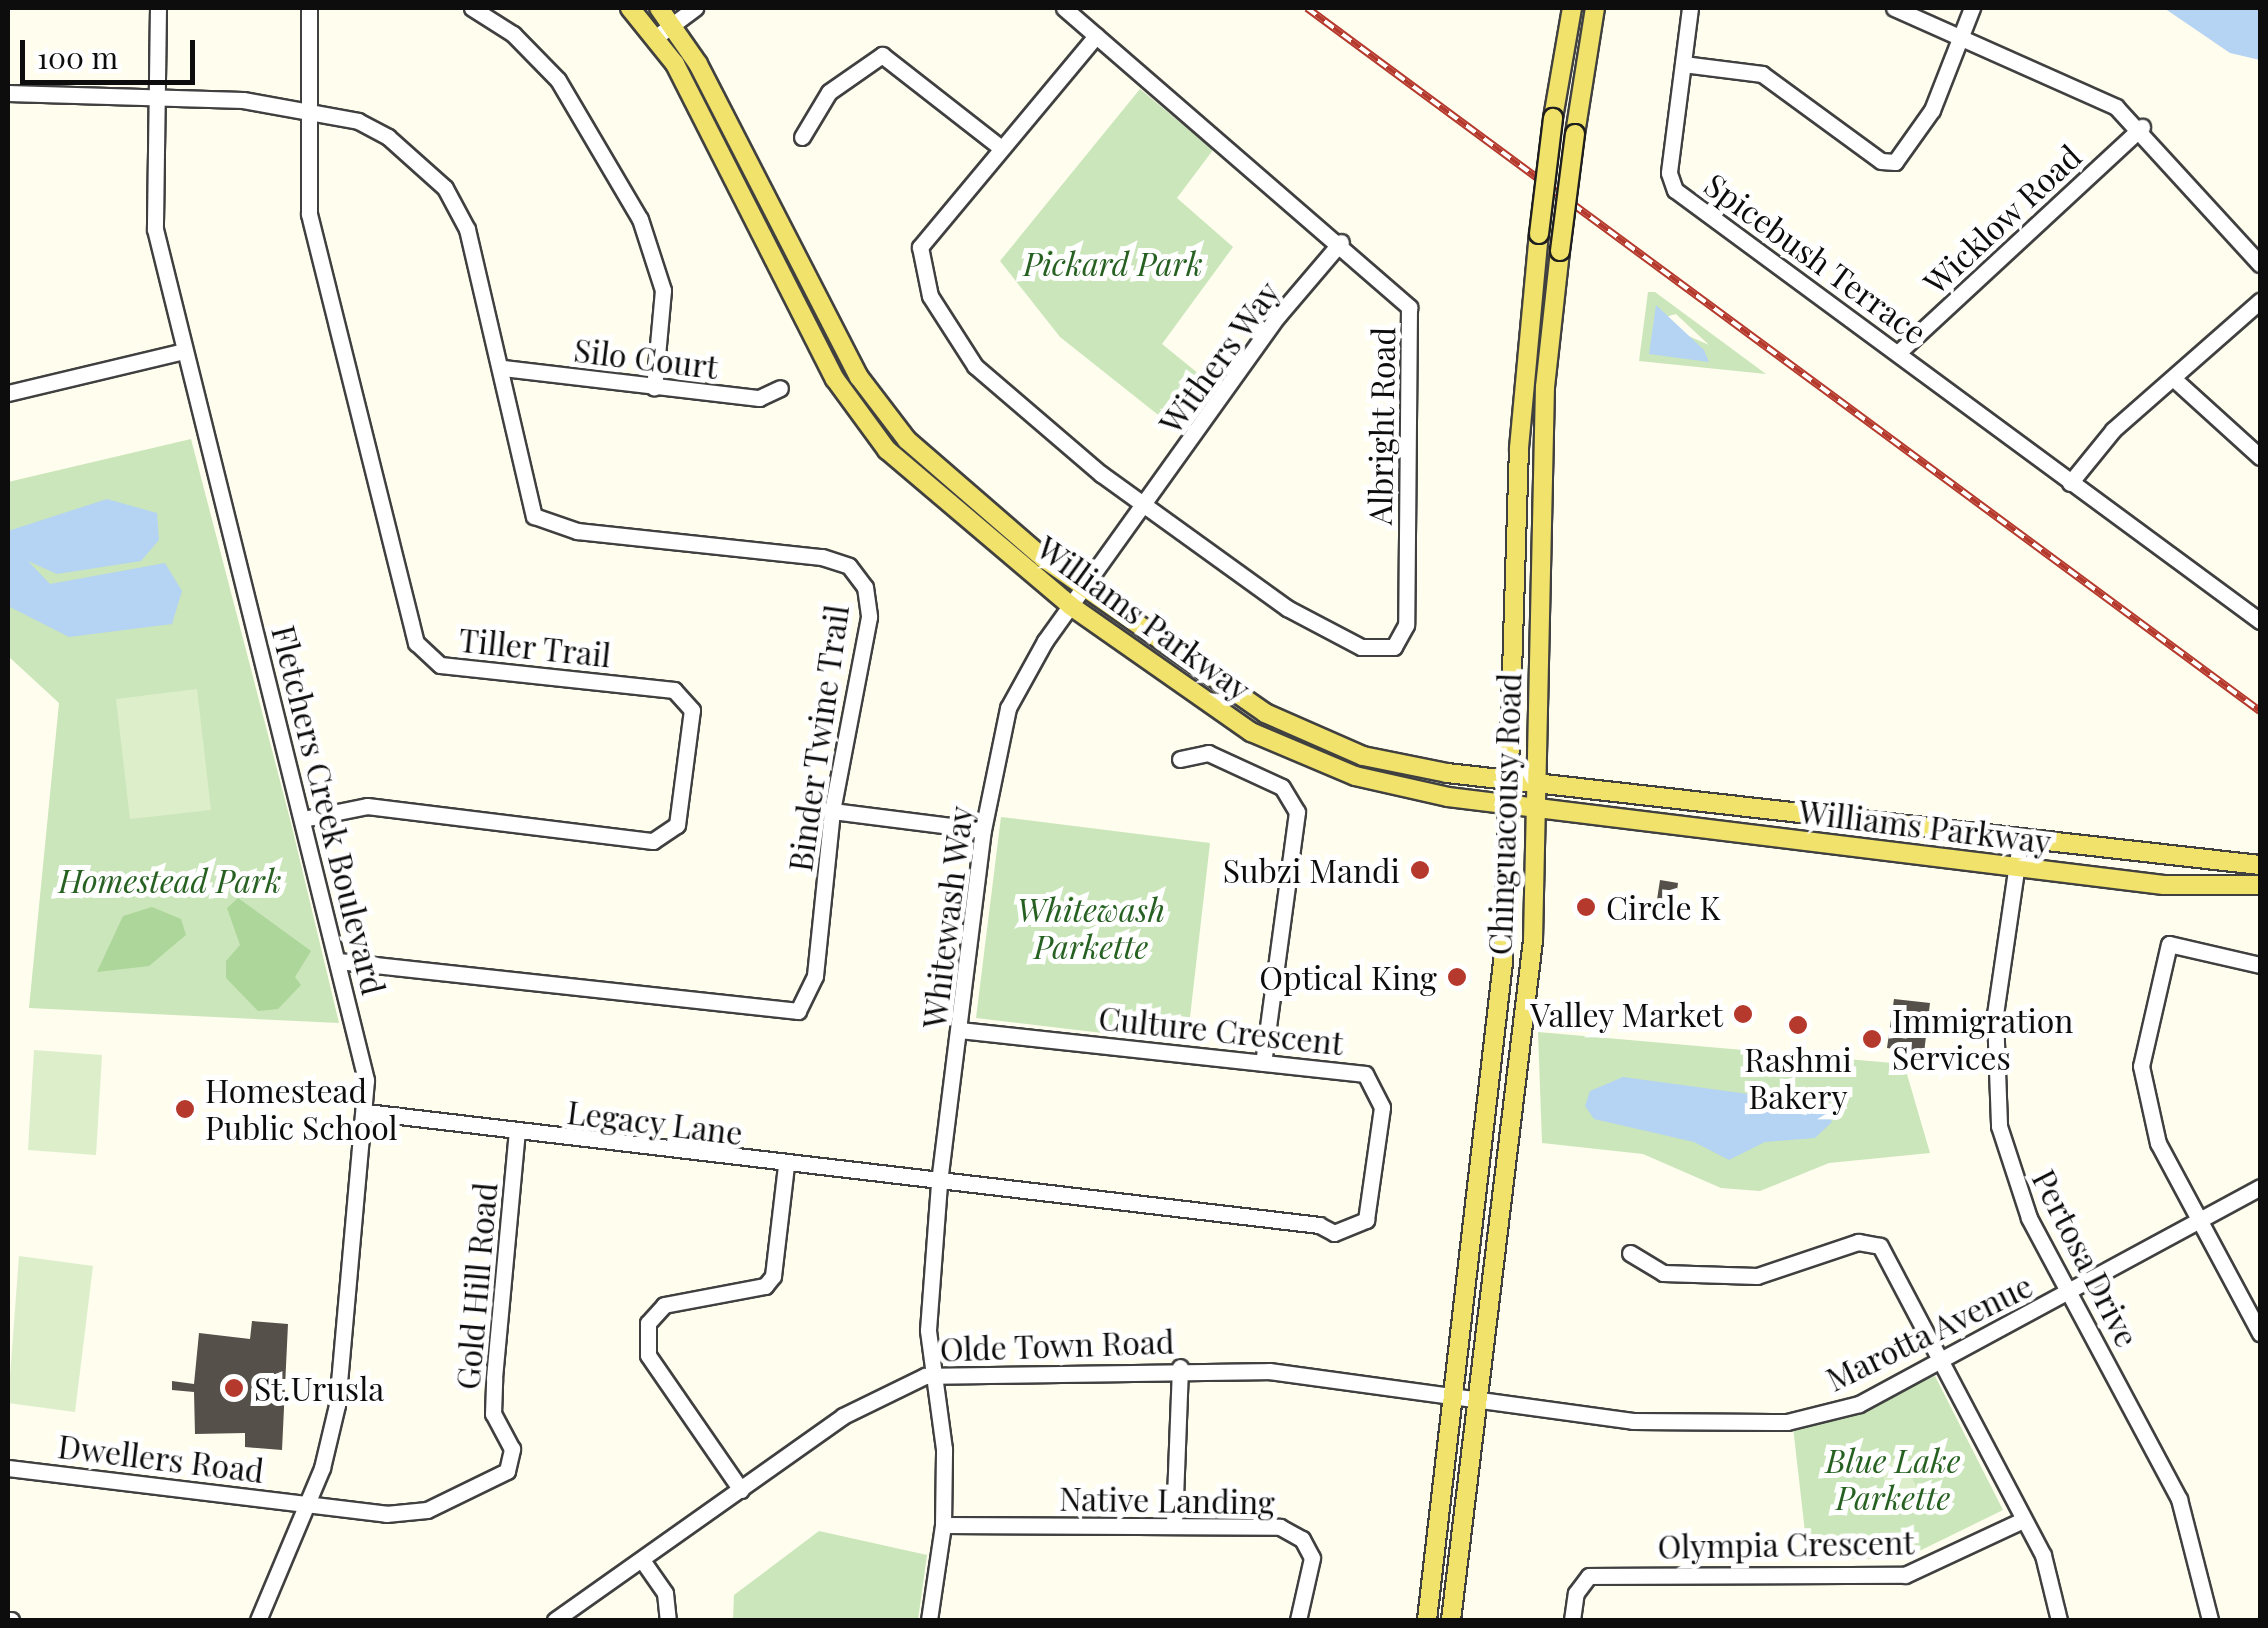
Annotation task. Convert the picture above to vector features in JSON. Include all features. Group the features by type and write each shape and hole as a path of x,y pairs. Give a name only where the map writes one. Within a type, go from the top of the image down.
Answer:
{"main road":[{"name":"Williams Parkway","path":"630,8 656,37 851,404 919,484 1071,606 1202,702 1297,755 1398,790 1534,804 2016,868 2164,884 2260,885"},
{"name":"Williams Parkway","path":"659,8 674,23 881,409 934,469 1084,588 1219,685 1315,736 1409,767 1512,776 2020,843 2260,865"},
{"name":"Chinguacousy Road","path":"1426,1620 1503,962 1512,776 1519,448 1552,118 1572,8"},
{"name":"Chinguacousy Road","path":"1451,1620 1532,956 1545,387 1575,134 1595,8"}],"street":[{"name":"Fletchers Creek Boulevard","path":"158,8 155,228 364,1058 366,1112 337,1405 308,1503 258,1620"},
{"name":"Tiller Trail","path":"303,819 366,806 653,841 677,825 692,710 674,690 440,664 416,643 309,214 309,8"},
{"path":"472,8 513,34 558,80 640,219 662,290 654,388"},
{"path":"656,37 695,8"},
{"name":"Albright Road","path":"1064,8 1399,292 1412,322 1406,625 1394,647 1360,647 1286,608 1146,507"},
{"name":"Spicebush Terrace","path":"1690,8 1669,173 1675,190 1900,352 2070,483 2260,621"},
{"path":"1894,8 2116,107 2142,127 2260,264"},
{"path":"1683,64 1762,74 1881,161 1896,162 1932,110 1972,8"},
{"path":"1096,36 920,248 922,276 1000,392 1146,507"},
{"path":"802,137 829,92 882,55 1001,148"},
{"name":"Binder Twine Trail","path":"8,93 156,95 309,109 388,138 444,188 467,229 503,368 534,516 545,525 822,557 848,566 865,586 869,617 832,811 815,976 798,1011 339,961"},
{"name":"Wicklow Road","path":"1900,352 2142,127"},
{"name":"Withers Way","path":"1146,507 1278,316 1341,242"},
{"path":"2070,483 2112,430 2260,301"},
{"path":"8,392 184,351"},
{"name":"Silo Court","path":"503,368 759,398 780,388"},
{"path":"2174,378 2260,457"},
{"name":"Whitewash Way","path":"935,1376 928,1330 939,1182 962,1030 983,830 1008,708 1071,606 1146,507"},
{"path":"1180,759 1208,753 1282,787 1297,812 1263,1063"},
{"path":"832,811 983,830"},
{"name":"Pertosa Drive","path":"2020,843 1995,1015 1999,1126 2014,1186 2180,1499 2210,1620"},
{"path":"2260,965 2169,944 2142,1036 2150,1120 2260,1332"},
{"name":"Culture Crescent","path":"939,1182 1318,1225 1334,1234 1358,1228 1368,1209 1380,1089 1355,1070 962,1030"},
{"name":"Legacy Lane","path":"366,1112 939,1182"},
{"name":"Gold Hill Road","path":"308,1503 386,1514 427,1510 506,1471 512,1449 494,1414 494,1378 517,1132"},
{"path":"742,1490 648,1355 648,1322 678,1300 765,1286 773,1276 786,1165"},
{"name":"Marotta Avenue","path":"1454,1393 1633,1421 1787,1422 1859,1404 2260,1187"},
{"path":"1630,1253 1663,1273 1757,1276 1870,1241 1880,1246 2043,1555 2059,1620"},
{"path":"1174,1524 1180,1367"},
{"name":"Olde Town Road","path":"554,1620 854,1410 935,1376 1180,1367 1454,1393"},
{"path":"929,1620 943,1525 935,1376"},
{"name":"Dwellers Road","path":"8,1468 308,1503"},
{"name":"Olympia Crescent","path":"1572,1620 1576,1593 1589,1576 1905,1575 2023,1520"},
{"name":"Native Landing","path":"943,1525 1174,1524 1294,1532 1312,1558 1298,1620"},
{"path":"642,1560 665,1593 668,1620"}],"green space":[{"name":"Pickard Park","path":"1140,89 1213,150 1177,198 1233,247 1162,344 1215,387 1181,433 1060,337 1000,261"},
{"path":"1648,292 1655,292 1766,374 1639,361","holes":["1676,314 1709,345 1684,334 1650,354 1654,320"]},
{"name":"Homestead Park","path":"191,439 339,1023 29,1008 59,703 8,656 8,482"},
{"path":"197,689 211,810 130,819 116,699"},
{"name":"Whitewash Parkette","path":"1001,817 1210,843 1187,1043 976,1018"},
{"path":"238,898 311,951 295,977 301,985 278,1009 258,1011 226,978 226,961 240,945 227,908"},
{"path":"152,907 181,919 186,935 149,966 97,972 123,916"},
{"path":"1538,1032 1904,1064 1930,1153 1829,1163 1760,1191 1721,1188 1643,1154 1542,1143"},
{"path":"34,1050 102,1055 96,1155 28,1150"},
{"path":"19,1256 93,1266 75,1412 8,1403"},
{"name":"Blue Lake Parkette","path":"1935,1376 2003,1510 1903,1559 1808,1558 1793,1427 1856,1411"},
{"path":"1901,1456 1922,1498 1899,1510 1878,1467"},
{"path":"819,1531 927,1555 918,1620 733,1620 734,1595"}],"water":[{"path":"2164,8 2260,8 2260,60 2230,53"},
{"path":"1656,305 1704,350 1709,362 1649,354"},
{"path":"107,499 157,513 159,540 141,561 57,574 28,561 50,584 165,563 182,591 172,624 69,637 8,606 8,531"},
{"path":"1623,1077 1823,1104 1832,1122 1815,1138 1765,1142 1729,1160 1694,1142 1594,1119 1585,1106 1590,1091"}],"building":[{"name":"Circle K","path":"1660,880 1678,883 1673,921 1654,919"},
{"path":"1894,999 1930,1003 1924,1053 1887,1048"},
{"name":"St.Urusla","path":"252,1321 288,1324 282,1450 245,1447 245,1433 195,1434 194,1392 172,1390 172,1381 194,1384 199,1333 250,1339"}],"railway":[{"path":"1307,8 2260,711"}],"place":[{"name":"Subzi Mandi","path":"1420,870"},
{"name":"Circle K","path":"1586,907"},
{"name":"Optical King","path":"1457,977"},
{"name":"Valley Market","path":"1743,1014"},
{"name":"Rashmi Bakery","path":"1798,1025"},
{"name":"Immigration Services","path":"1872,1039"},
{"name":"Homestead Public School","path":"185,1109"},
{"name":"St.Urusla","path":"234,1388"}]}
